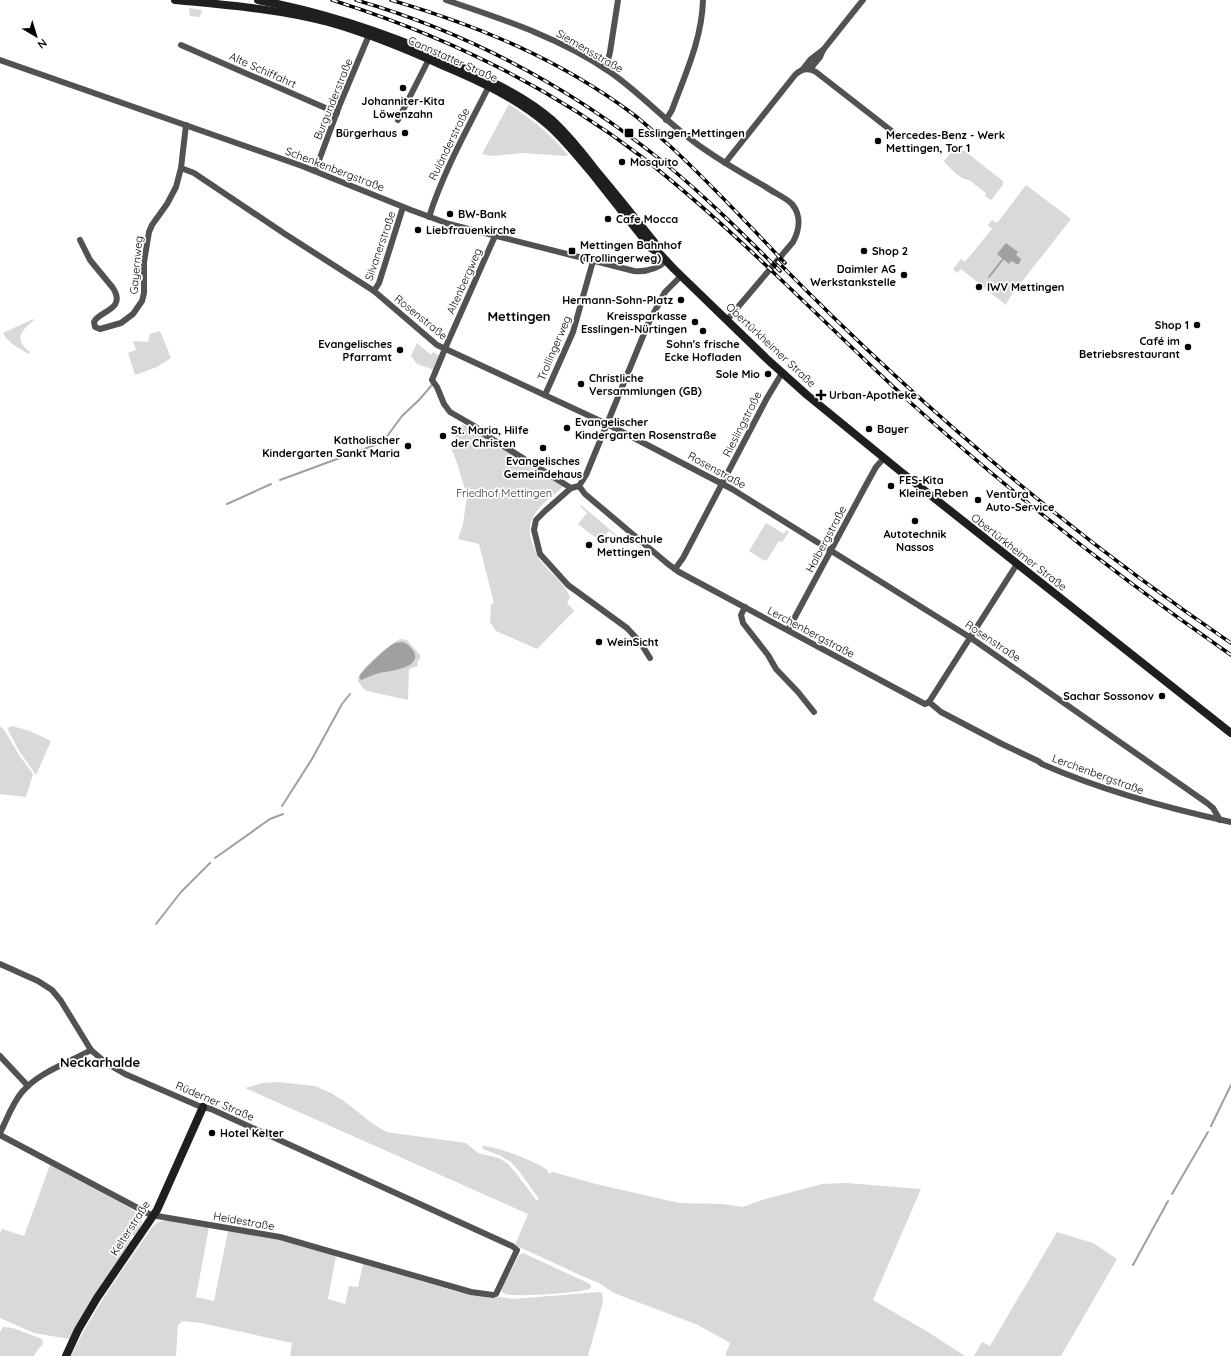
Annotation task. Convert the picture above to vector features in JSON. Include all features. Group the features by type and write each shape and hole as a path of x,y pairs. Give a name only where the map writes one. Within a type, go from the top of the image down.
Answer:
{"main road":[{"name":"Cannstatter Straße","path":"175,0 274,10 327,22 430,56"},
{"name":"Cannstatter Straße","path":"258,0 332,17 358,25 430,56 527,101 544,113 579,148 655,243 659,253 709,302"},
{"name":"Obertürkheimer Straße","path":"709,302 782,373 884,458 1231,733"},
{"name":"Kelterstraße","path":"66,1356 97,1298 154,1216 203,1107"}],"street":[{"name":"Siemensstraße","path":"446,0 566,46 604,68 639,95 693,142 790,202 796,211 799,225 798,232 792,245 760,279 727,320"},
{"path":"604,68 610,56 618,0"},
{"path":"666,120 672,110 696,43 704,0"},
{"path":"803,70 810,60 823,50 863,0"},
{"name":"Burgunderstraße","path":"315,171 336,113 369,35"},
{"name":"Alte Schiffahrt","path":"181,45 336,113"},
{"path":"810,69 820,57 823,50"},
{"path":"398,120 430,56"},
{"name":"Schenkenbergstraße","path":"0,60 315,171 429,217 460,227 638,271 655,268 666,261"},
{"path":"725,163 793,76 803,70 810,69 816,72 893,132"},
{"name":"Ruländerstraße","path":"429,217 445,172 490,84"},
{"path":"181,168 186,125"},
{"name":"Gayernweg","path":"80,240 90,260 113,288 116,294 116,300 113,307 95,319 95,327 100,329 121,323 136,311 142,301 144,293 144,262 149,232 175,190 181,168"},
{"name":"Rosenstraße","path":"181,168 194,173 374,291 436,344 607,424 722,484 831,550 971,638 1208,803 1220,820"},
{"name":"Silvanerstraße","path":"374,291 379,283 404,207"},
{"name":"Altenbergweg","path":"495,236 432,378 443,403 450,412 571,488"},
{"name":"Trollingerweg","path":"545,395 573,332 593,261"},
{"path":"650,658 640,642 627,628 568,585 540,554 534,527 536,520 544,510 571,488 579,486 586,475 651,319 665,292 681,276"},
{"name":"Rieslingstraße","path":"675,569 683,558 769,393 782,373"},
{"name":"Halbergstraße","path":"788,630 868,481 876,467 884,458"},
{"name":"Lerchenbergstraße","path":"579,486 585,494 675,569 923,703 926,704 929,702 934,708 1002,744 1038,760 1042,764 1057,771 1093,785 1179,811 1231,822"},
{"path":"929,702 1017,564"},
{"path":"745,607 741,616 743,623 768,655 776,669 798,692 814,712"},
{"name":"Rüderner Straße","path":"0,964 38,981 52,990 61,1001 91,1050 117,1070 203,1107 212,1109 512,1246 517,1250 497,1294"},
{"path":"0,1134 14,1104 28,1086 44,1075 91,1050"},
{"path":"0,1056 28,1086"},
{"name":"Heidestraße","path":"0,1134 147,1214 266,1234 309,1245 466,1291 493,1295 497,1294"}],"green space":[{"path":"189,8 202,10 200,17 190,16"},
{"path":"509,104 540,127 555,140 568,155 523,153 492,156 482,154"},
{"path":"957,145 1003,181 1003,185 991,200 985,196 986,193 969,180 959,176 945,163 944,161"},
{"path":"1026,185 1071,219 1010,297 1006,305 961,269 957,273 953,269 961,259 965,262 992,229 988,225 992,220 997,223"},
{"path":"33,319 34,320 22,332 21,336 22,343 30,352 29,354 11,343 3,333"},
{"path":"160,331 171,358 157,367 135,375 128,353 136,350 133,341 148,342 150,334"},
{"path":"417,343 431,355 433,352 440,356 434,370 417,364 411,356"},
{"name":"Friedhof Mettingen","path":"463,424 564,486 537,511 530,526 530,535 542,563 565,588 570,597 567,603 574,611 537,649 496,631 490,622 491,604 494,603 479,544 458,539 463,524 467,496 451,448 452,442"},
{"path":"581,505 628,545 627,546 609,531 600,541 578,524 587,513 580,506"},
{"path":"766,523 784,534 786,530 789,532 782,542 779,541 765,561 749,551"},
{"path":"400,639 407,640 420,655 420,659 417,662 418,666 409,669 408,700 367,691 358,681 359,677 375,658"},
{"path":"0,726 5,731 19,755 33,774 26,797 0,794"},
{"path":"12,726 30,731 51,741 36,775 19,751 8,730 9,727"},
{"path":"279,1082 315,1086 331,1093 386,1132 466,1143 478,1153 499,1158 508,1164 537,1201 539,1199 511,1162 499,1155 483,1149 482,1146 496,1148 525,1158 547,1169 549,1174 553,1172 596,1184 679,1203 723,1204 743,1207 762,1200 822,1184 846,1183 921,1189 873,1300 928,1332 965,1356 725,1356 730,1343 698,1325 614,1293 599,1283 515,1245 528,1214 245,1088 263,1083"},
{"path":"50,1165 130,1208 142,1220 138,1231 129,1239 132,1241 69,1339 34,1333 0,1318 0,1233 2,1229 24,1236"},
{"path":"161,1221 209,1227 196,1297 214,1301 228,1231 271,1238 336,1256 328,1299 345,1304 349,1286 358,1287 363,1264 458,1292 494,1298 499,1297 513,1299 599,1292 602,1293 603,1302 588,1356 290,1356 292,1343 201,1323 183,1321 178,1325 176,1356 71,1356 89,1322 109,1290 153,1226"},
{"path":"1057,1232 1093,1243 1117,1259 1061,1356 974,1356 982,1342 990,1346"},
{"path":"523,1253 586,1282 591,1285 591,1288 554,1294 504,1294 502,1289 519,1255"},
{"path":"3,1327 13,1328 42,1339 43,1344 34,1356 0,1356 0,1332"}],"shaded area":[{"path":"1006,243 1018,252 1016,255 1021,259 1019,264 1011,261 1009,264 997,254"},
{"path":"395,643 406,643 412,648 415,657 413,662 403,668 379,673 361,680 359,677 361,674 376,658"}],"waterway":[{"path":"989,277 1003,259"},
{"path":"280,480 375,445 385,439 402,416 432,385"},
{"path":"227,504 271,484"},
{"path":"282,806 312,759 342,704 350,694"},
{"path":"215,858 270,819 283,814"},
{"path":"156,924 181,892 210,863"},
{"path":"1211,1126 1231,1085"},
{"path":"1172,1194 1208,1132"},
{"path":"1133,1265 1168,1201"}],"railway":[{"path":"332,0 414,29 494,65 570,107 607,131 642,157 746,246 878,373 989,471 1108,566 1231,655"},
{"path":"356,0 398,13 440,29 480,47 520,67 596,112 667,165 696,190 780,271"},
{"path":"391,0 456,21 517,46 605,94 643,122 685,160 785,263"},
{"path":"777,261 883,365 938,415 1052,511 1170,600 1231,643"}],"place":[{"name":"Johanniter-Kita Löwenzahn","path":"403,88"},
{"name":"Bürgerhaus","path":"405,133"},
{"name":"Esslingen-Mettingen","path":"629,133"},
{"name":"Mercedes-Benz - Werk Mettingen, Tor 1","path":"878,141"},
{"name":"Mosquito","path":"622,162"},
{"name":"BW-Bank","path":"450,214"},
{"name":"Cafe Mocca","path":"608,219"},
{"name":"Liebfrauenkirche","path":"418,230"},
{"name":"Mettingen Bahnhof (Trollingerweg)","path":"572,251"},
{"name":"Shop 2","path":"864,251"},
{"name":"Daimler AG Werkstankstelle","path":"904,275"},
{"name":"IWV Mettingen","path":"979,287"},
{"name":"Hermann-Sohn-Platz","path":"681,300"},
{"name":"Kreissparkasse Esslingen-Nürtingen","path":"695,322"},
{"name":"Shop 1","path":"1197,325"},
{"name":"Sohn's frische Ecke Hofladen","path":"703,331"},
{"name":"Café im Betriebsrestaurant","path":"1188,347"},
{"name":"Evangelisches Pfarramt","path":"400,350"},
{"name":"Sole Mio","path":"768,374"},
{"name":"Christliche Versammlungen (GB)","path":"581,384"},
{"name":"Urban-Apotheke","path":"821,395"},
{"name":"Evangelischer Kindergarten Rosenstraße","path":"567,428"},
{"name":"Bayer","path":"869,429"},
{"name":"St. Maria, Hilfe der Christen","path":"443,436"},
{"name":"Katholischer Kindergarten Sankt Maria","path":"408,446"},
{"name":"Evangelisches Gemeindehaus","path":"543,448"},
{"name":"FES-Kita Kleine Reben","path":"891,486"},
{"name":"Ventura Auto-Service","path":"978,500"},
{"name":"Autotechnik Nassos","path":"915,521"},
{"name":"Grundschule Mettingen","path":"589,545"},
{"name":"WeinSicht","path":"599,642"},
{"name":"Sachar Sossonov","path":"1162,696"},
{"name":"Hotel Kelter","path":"212,1133"}],"district":[{"name":"Mettingen","path":"519,316"},
{"name":"Neckarhalde","path":"100,1062"}]}
